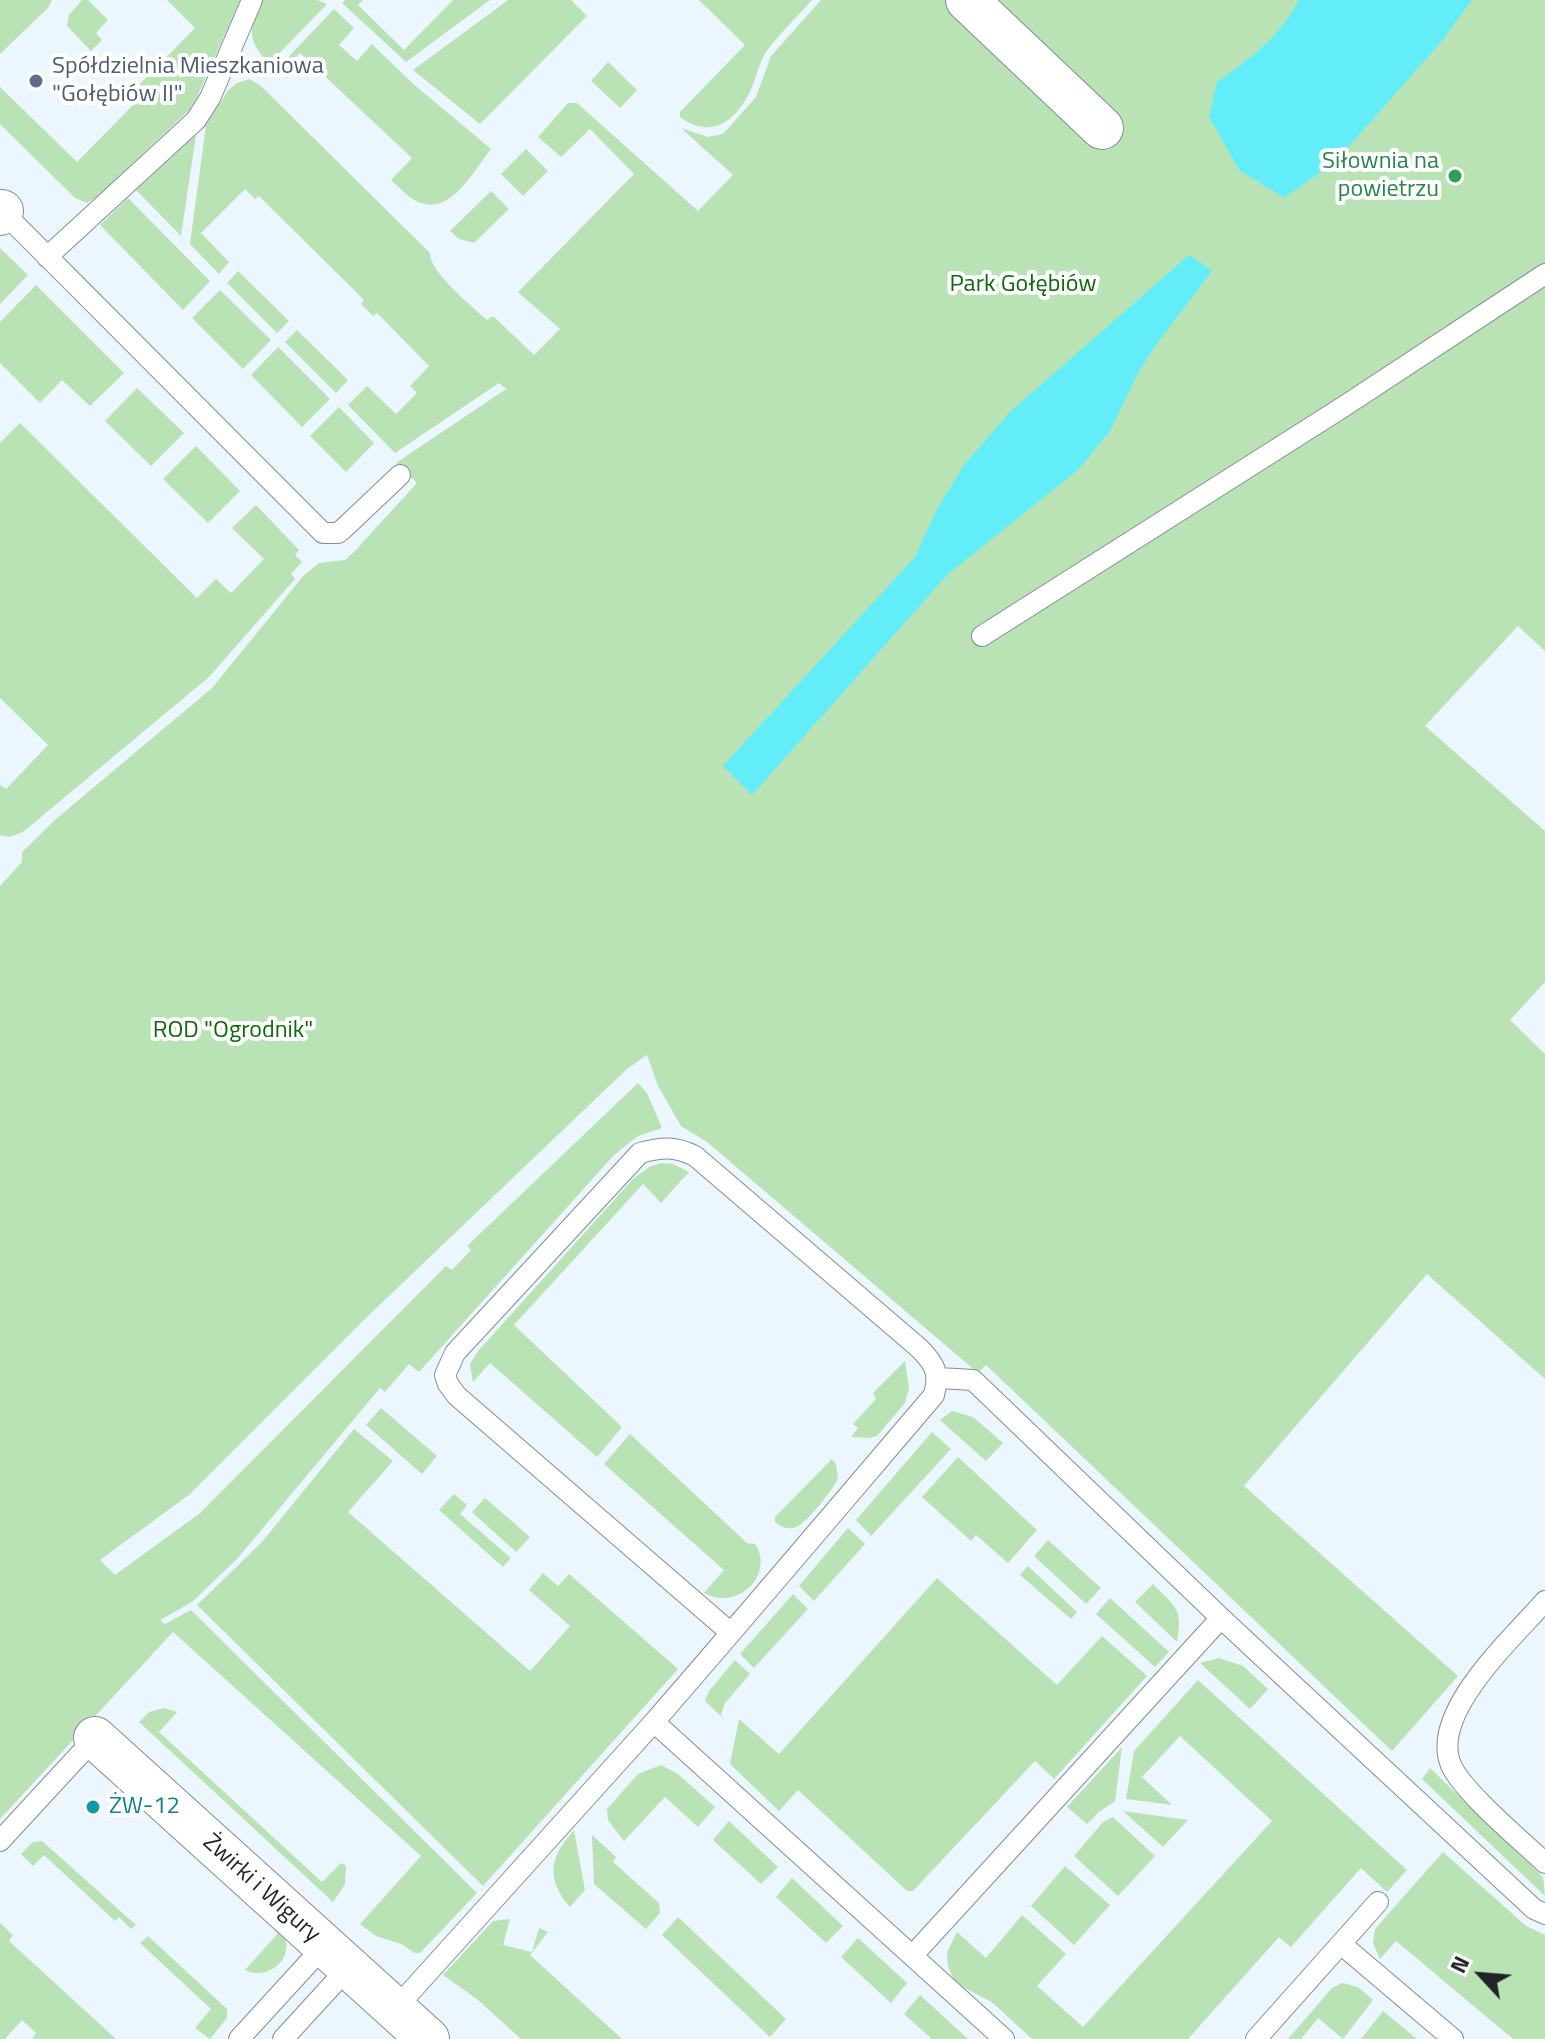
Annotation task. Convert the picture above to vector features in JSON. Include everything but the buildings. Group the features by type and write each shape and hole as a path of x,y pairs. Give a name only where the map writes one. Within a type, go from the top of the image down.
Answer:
{"street":[{"path":"967,0 1102,128"},
{"name":"Żwirki i Wigury","path":"95,1738 428,2039"}],"lane":[{"path":"47,257 196,120 210,98 252,0"},
{"path":"1,211 323,533 342,530 400,475"},
{"path":"982,636 1343,407 1545,274"},
{"path":"395,2009 654,1722 731,1633 934,1395 939,1378 934,1364 919,1348 695,1156 680,1149 662,1147 640,1153 455,1353 445,1375 457,1396 731,1633"},
{"path":"939,1378 973,1380 1221,1618 1534,1909 1545,1914"},
{"path":"1545,1601 1457,1707 1447,1746 1451,1766 1466,1787 1545,1863"},
{"path":"913,1955 1221,1618"},
{"path":"654,1722 1004,2039"},
{"path":"0,1841 95,1738"},
{"path":"1256,2039 1378,1902"},
{"path":"1341,1944 1453,2039"},
{"path":"239,2039 265,2010 336,1957"},
{"path":"283,2039 336,1957"}],"green space":[{"path":"0,0 52,0 48,8 0,54"},
{"path":"82,0 88,0 108,20 96,33 102,40 91,51 67,26 69,15"},
{"path":"167,0 240,0 189,110 97,197 87,203 75,198 0,124 0,87 77,162 138,100 131,93 195,28"},
{"path":"262,0 317,0 327,4 269,64 256,47 252,34"},
{"path":"345,0 363,0 358,5 404,50 453,0 490,0 406,62 342,3"},
{"path":"508,0 571,0 587,16 480,124 413,70"},
{"path":"699,0 812,0 766,52 740,109 723,123 703,127 680,117 680,112 745,45"},
{"path":"821,0 1545,0 1545,651 1518,626 1425,726 1545,831 1545,982 1510,1020 1545,1054 1545,1379 1427,1274 1244,1486 1458,1676 1392,1751 986,1365 978,1373 707,1142 681,1126 658,1086 647,1055 627,1069 368,1316 190,1494 100,1560 115,1575 200,1513 446,1266 452,1270 471,1250 467,1246 638,1083 647,1093 662,1128 638,1136 614,1155 419,1372 409,1364 385,1392 380,1388 237,1559 192,1602 160,1620 165,1624 191,1610 477,1893 420,1953 376,1936 360,1924 421,1856 173,1632 0,1819 0,886 22,862 22,852 56,819 212,688 304,575 319,563 345,560 353,553 417,483 396,463 506,389 499,383 395,453 348,405 367,386 396,414 417,393 410,386 429,366 377,313 373,316 361,304 364,300 259,196 255,199 245,189 201,233 229,262 219,274 190,244 206,125 229,89 237,83 250,79 262,87 430,253 436,270 452,288 487,320 493,316 534,355 560,329 518,292 634,174 590,129 561,157 538,137 568,103 577,103 698,211 733,175 681,128 708,137 723,134 756,97 771,56"},
{"path":"334,9 354,28 339,45 357,61 372,44 411,82 491,149 462,187 443,202 433,205 421,203 391,180 412,158 300,53 280,74 275,71"},
{"path":"608,62 637,90 620,108 591,81"},
{"path":"196,135 181,236 136,190"},
{"path":"526,149 548,171 523,196 501,174"},
{"path":"491,191 509,209 474,243 459,239 450,231"},
{"path":"128,198 210,281 183,310 100,225"},
{"path":"0,248 28,275 0,304"},
{"path":"238,271 289,321 277,333 227,283"},
{"path":"36,285 124,373 90,406 62,380 40,403 0,363 0,322"},
{"path":"220,290 271,340 243,369 192,318"},
{"path":"297,330 348,380 336,393 285,342"},
{"path":"278,347 330,399 302,427 251,375"},
{"path":"137,388 184,433 151,466 105,421"},
{"path":"339,407 374,443 346,472 310,436"},
{"path":"20,423 197,598 216,579 231,593 264,559 232,528 256,505 299,550 295,555 302,562 291,574 295,579 209,677 23,832 10,837 0,835 0,785 6,789 48,745 0,698 0,443"},
{"path":"196,446 240,491 208,523 163,479"},
{"path":"661,1163 673,1164 689,1172 661,1203 643,1184 514,1325 622,1427 597,1457 490,1363 473,1382 470,1364 479,1350 633,1179 649,1167"},
{"path":"905,1361 909,1389 905,1403 877,1436 851,1437 858,1428 853,1424 876,1399 873,1393"},
{"path":"381,1408 437,1456 422,1474 366,1425"},
{"path":"952,1411 973,1417 1003,1443 986,1461 940,1420"},
{"path":"354,1429 393,1461 348,1512 530,1671 570,1626 529,1590 543,1573 558,1586 569,1574 678,1669 483,1886 197,1605 261,1543"},
{"path":"932,1432 951,1449 871,1536 856,1520"},
{"path":"630,1434 747,1543 755,1544 760,1555 760,1567 757,1577 741,1593 717,1598 704,1593 724,1570 604,1464"},
{"path":"958,1457 1037,1530 1008,1563 976,1535 971,1541 922,1497"},
{"path":"832,1459 838,1479 811,1515 793,1528 775,1522 775,1517"},
{"path":"454,1494 467,1505 460,1514 511,1558 503,1567 439,1510"},
{"path":"485,1498 530,1537 516,1552 472,1512"},
{"path":"848,1528 865,1544 814,1601 799,1586"},
{"path":"1048,1540 1101,1588 1086,1604 1034,1556"},
{"path":"1028,1566 1077,1612 1071,1619 1020,1575"},
{"path":"937,1578 1057,1685 1102,1636 1147,1676 1054,1779 1035,1761 913,1891 907,1891 798,1790 779,1811 730,1764 739,1719 779,1754"},
{"path":"1153,1584 1176,1609 1179,1622 1177,1642 1135,1602"},
{"path":"793,1594 808,1609 754,1668 740,1654"},
{"path":"1110,1598 1169,1652 1155,1667 1096,1614"},
{"path":"1219,1658 1243,1666 1268,1689 1250,1709 1200,1663"},
{"path":"735,1660 750,1674 725,1703 721,1715 725,1720 705,1701 709,1691"},
{"path":"1198,1680 1407,1870 1387,1892 1361,1868 1291,1947 1279,1937 1188,2039 1032,2039 993,2003 956,1983 948,1967 947,1952 957,1932 986,1958 1022,1915 1066,1954 1037,1986 1083,2027 1272,1821 1180,1736 1142,1777 1172,1805 1126,1799 1134,1751"},
{"path":"164,1708 177,1712 159,1732 322,1882 341,1863 346,1866 345,1884 333,1902 139,1722 149,1712"},
{"path":"1122,1747 1115,1801 1087,1824 1067,1807"},
{"path":"661,1765 678,1774 715,1807 698,1827 665,1797 624,1841 608,1820 607,1809 638,1774"},
{"path":"1430,1768 1543,1877 1545,1896 1422,1779"},
{"path":"1123,1811 1188,1820 1163,1847"},
{"path":"1113,1817 1155,1856 1118,1896 1074,1856 1103,1822"},
{"path":"729,1821 778,1867 761,1884 713,1840"},
{"path":"574,1830 585,1890 570,1907 557,1887 554,1868 560,1849"},
{"path":"592,1835 616,1857 613,1862 659,1903 660,1913 646,1929 594,1884"},
{"path":"42,1841 136,1925 131,1929 119,1917 115,1921 44,1855 33,1866 21,1854 33,1842"},
{"path":"1443,1852 1526,1926 1545,1935 1545,2039 1513,2039 1396,1941 1380,1959 1373,1943 1375,1929"},
{"path":"1065,1866 1110,1905 1074,1945 1031,1906"},
{"path":"792,1878 843,1926 826,1943 776,1897"},
{"path":"678,1917 786,2019 770,2037 662,1935"},
{"path":"510,1919 503,1945 532,1952 539,1928 548,1932 530,1955 622,2039 521,2039 478,2000 443,1975 493,1921"},
{"path":"0,1923 13,1935 9,1941 116,2039 32,2039 36,2033 22,2020 5,2039 0,2039"},
{"path":"280,1931 286,1949 279,1964 263,1972 245,1970"},
{"path":"148,1936 227,2009 227,2018 210,2039 195,2028 211,2009 140,1943"},
{"path":"858,1938 907,1983 891,2003 841,1957"},
{"path":"1342,1983 1358,1987 1373,2000 1343,2039 1318,2018 1301,2039 1288,2039 1332,1988"},
{"path":"920,1995 968,2039 932,2039 904,2014"},
{"path":"1383,2011 1417,2039 1361,2039"}],"water":[{"path":"1299,0 1472,0 1441,42 1336,161 1284,198 1239,170 1209,117 1217,82 1273,36"},
{"path":"1189,255 1212,271 1139,371 1110,431 1079,469 947,575 752,795 723,766 915,557 936,511 964,465 1010,412"}],"place":[{"name":"Spółdzielnia Mieszkaniowa \"Gołębiów II\"","path":"36,81"},
{"name":"Siłownia na powietrzu","path":"1455,176"},
{"name":"ŻW-12","path":"93,1807"}],"park label":[{"name":"Park Gołębiów","path":"1023,285"},
{"name":"ROD \"Ogrodnik\"","path":"233,1031"}]}
